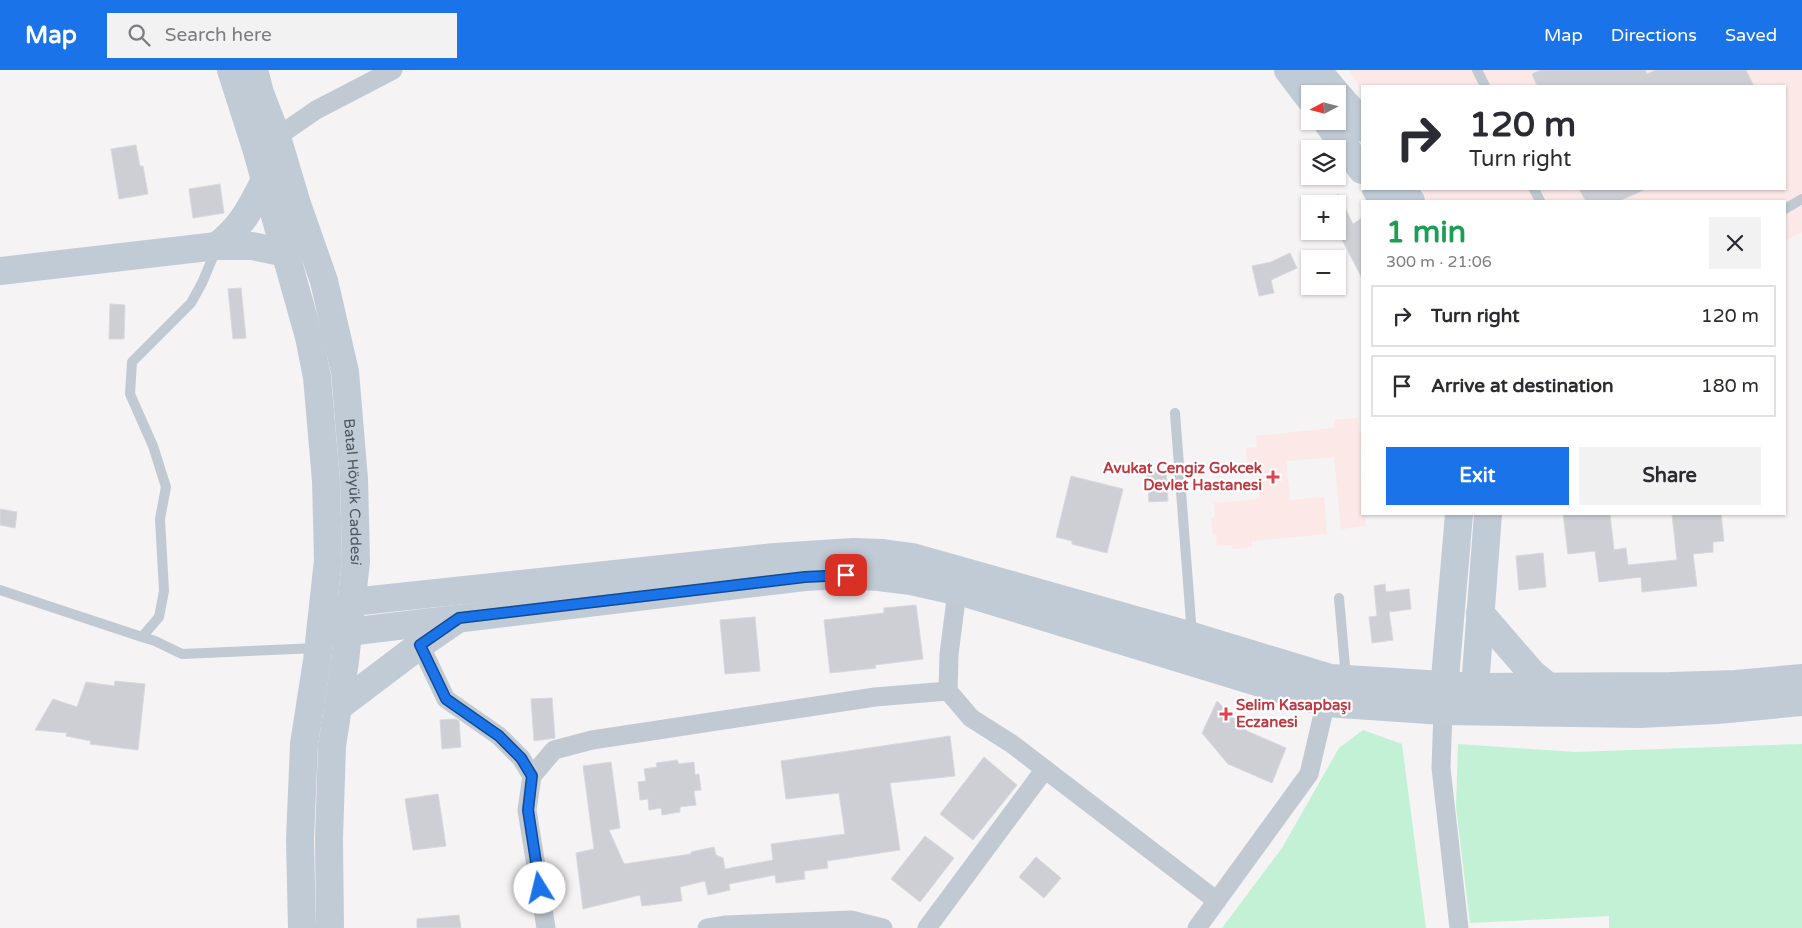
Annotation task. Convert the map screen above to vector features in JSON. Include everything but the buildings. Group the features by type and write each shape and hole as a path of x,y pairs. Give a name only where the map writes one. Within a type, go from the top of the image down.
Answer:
{"street":[{"name":"Batal Höyük Caddesi","path":"231,70 296,201 324,281 345,372 354,479 356,561 332,746 329,838 330,928"},
{"name":"Batal Höyük Caddesi","path":"254,70 260,93 267,142 265,180 309,337 317,377 326,481 328,560 304,744 300,839 302,928"},
{"path":"267,142 316,110 393,70"},
{"path":"1288,70 1301,87"},
{"path":"1318,70 1330,85"},
{"path":"1346,104 1361,126"},
{"path":"1333,130 1361,169"},
{"path":"217,246 234,233 244,220 265,180"},
{"path":"0,271 217,246 252,246 286,253"},
{"path":"1458,515 1443,685 1441,768 1460,928"},
{"path":"1443,711 1475,687 1488,515"},
{"path":"319,637 352,602 775,557 860,552 912,557 1192,636 1334,687 1443,685 1475,687 1671,686 1736,684 1802,678"},
{"path":"319,637 459,618 805,577 846,575 911,581 969,594 1334,687 1443,711 1640,714 1716,710 1802,702"},
{"path":"957,592 949,654 948,691 971,718 1012,744 1216,901"},
{"path":"1480,613 1532,673 1548,686"},
{"path":"338,707 459,618"},
{"path":"420,645 446,699 499,736 521,758 532,776"},
{"path":"1197,928 1309,774 1334,687"},
{"path":"546,928 528,810 532,776 554,750 592,740 875,697 948,691"},
{"path":"927,928 1045,769"},
{"path":"719,927 851,920 883,928"}],"lane":[{"path":"1477,70 1484,85"},
{"path":"1786,208 1802,200"},
{"path":"142,637 159,617 164,591 160,519 166,487 153,446 130,394 132,362 191,303 202,283 217,246"},
{"path":"1175,412 1192,636"},
{"path":"0,590 155,641 182,654 319,637"},
{"path":"1334,687 1339,598"}],"shaded area":[{"path":"1349,70 1802,70 1802,232 1786,240 1786,200 1428,200 1422,190 1786,190 1786,85 1361,85 1361,90"},
{"name":"Avukat Cengiz Gokcek Devlet Hastanesi","path":"1358,418 1359,433 1361,433 1361,515 1365,515 1366,526 1341,529 1334,457 1286,461 1290,500 1324,497 1327,534 1252,541 1252,547 1233,549 1232,545 1217,546 1216,534 1213,534 1211,518 1215,517 1214,503 1260,499 1257,465 1247,465 1246,448 1257,447 1256,436 1334,428 1334,420"}],"green space":[{"path":"1363,730 1402,744 1426,928 1222,928 1282,848 1339,748"},
{"path":"1458,744 1575,752 1802,744 1802,928 1609,928 1609,916 1470,923 1456,807"}],"place":[{"name":"Avukat Cengiz Gokcek Devlet Hastanesi","path":"1273,477"},
{"name":"Selim Kasapbaşı Eczanesi","path":"1226,714"}],"route":[{"path":"540,888 528,810 532,776 521,758 499,736 446,699 420,645 459,618 805,577 846,575"}]}
